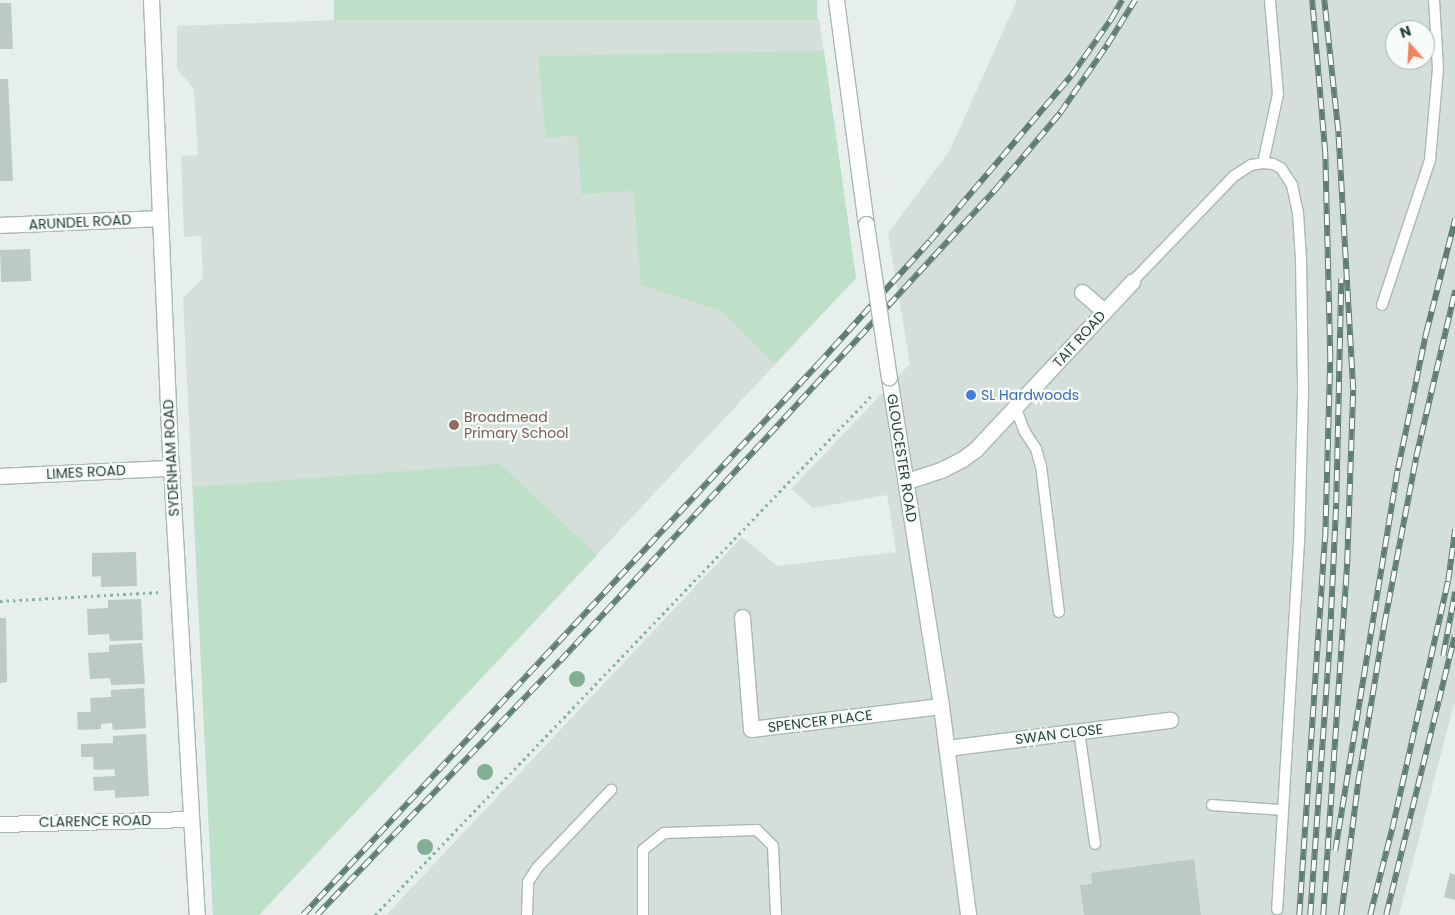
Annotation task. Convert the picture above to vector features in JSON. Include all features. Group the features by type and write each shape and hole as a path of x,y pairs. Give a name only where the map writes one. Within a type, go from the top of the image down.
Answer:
{"street":[{"name":"SYDENHAM ROAD","path":"151,0 171,468 197,915"},
{"name":"GLOUCESTER ROAD","path":"836,0 866,224 941,706 968,915"},
{"name":"ARUNDEL ROAD","path":"0,225 159,218"},
{"name":"TAIT ROAD","path":"907,481 941,470 961,460 976,449 1016,409 1132,282"},
{"path":"1082,292 1104,312"},
{"name":"LIMES ROAD","path":"0,476 171,468"},
{"name":"SPENCER PLACE","path":"742,617 751,729 941,706"},
{"name":"SWAN CLOSE","path":"947,748 1170,720"},
{"name":"CLARENCE ROAD","path":"0,824 191,819"}],"lane":[{"path":"1263,163 1278,94 1270,0"},
{"path":"1382,305 1430,160 1438,69 1434,0"},
{"path":"1132,282 1234,176 1251,165 1263,163 1273,164 1281,168 1292,185 1298,213 1301,259 1303,393 1299,542 1277,909"},
{"path":"1016,409 1025,432 1036,450 1041,466 1059,612"},
{"path":"1079,731 1095,844"},
{"path":"527,915 528,882 537,868 611,790"},
{"path":"1212,805 1282,810"},
{"path":"643,915 643,850 664,833 757,830 773,846 776,915"}],"path":[{"path":"375,915 889,377"},
{"path":"0,601 179,590"}],"shaded area":[{"path":"1017,0 1455,0 1455,700 1399,915 386,915 742,537 777,566 896,552 887,495 813,508 791,489 910,364 888,233 950,150"},
{"name":"Broadmead Primary School","path":"819,18 856,278 259,915 213,915 183,298 203,278 201,236 184,237 181,156 198,155 194,89 177,69 177,26 336,20"}],"green space":[{"path":"334,0 817,0 817,20 334,20"},
{"path":"824,51 856,278 775,364 722,311 641,285 633,191 581,194 577,135 546,138 538,56"},
{"path":"500,464 597,555 259,915 213,915 193,487"}],"building":[{"path":"0,3 11,3 13,49 0,49"},
{"path":"0,79 8,79 13,181 0,181"},
{"path":"30,249 31,281 1,282 0,250"},
{"path":"136,552 137,586 101,587 101,576 92,577 92,553"},
{"path":"141,599 143,640 110,641 109,634 88,635 87,609 108,608 108,600"},
{"path":"0,618 6,618 7,682 0,683"},
{"path":"142,643 145,684 111,685 110,678 90,679 88,653 109,652 109,645"},
{"path":"144,688 146,728 113,730 112,723 101,724 101,729 78,730 77,712 91,712 90,698 111,697 111,690"},
{"path":"146,734 149,796 115,798 115,790 94,791 93,777 115,776 114,769 94,770 93,757 81,757 81,744 113,743 113,736"},
{"path":"1194,859 1201,915 1084,915 1080,885 1092,884 1091,873"},
{"path":"1450,873 1455,875 1455,900 1444,897"}],"railway":[{"path":"303,915 818,364 930,241 1071,76 1122,0"},
{"path":"317,915 560,661 995,190 1060,113 1107,45 1135,0"},
{"path":"1299,915 1325,538 1330,357 1325,153 1312,0"},
{"path":"1323,915 1347,561 1353,390 1338,131 1324,0"},
{"path":"1335,851 1398,468 1426,333 1455,219"},
{"path":"1310,915 1329,652 1336,503 1341,279"},
{"path":"1341,915 1358,782 1384,625 1416,457 1455,291"},
{"path":"1370,915 1392,829 1448,581 1455,529"},
{"path":"1443,656 1455,592"},
{"path":"1386,915 1455,635"}],"place":[{"name":"SL Hardwoods","path":"971,395"},
{"name":"Broadmead Primary School","path":"454,425"}]}
